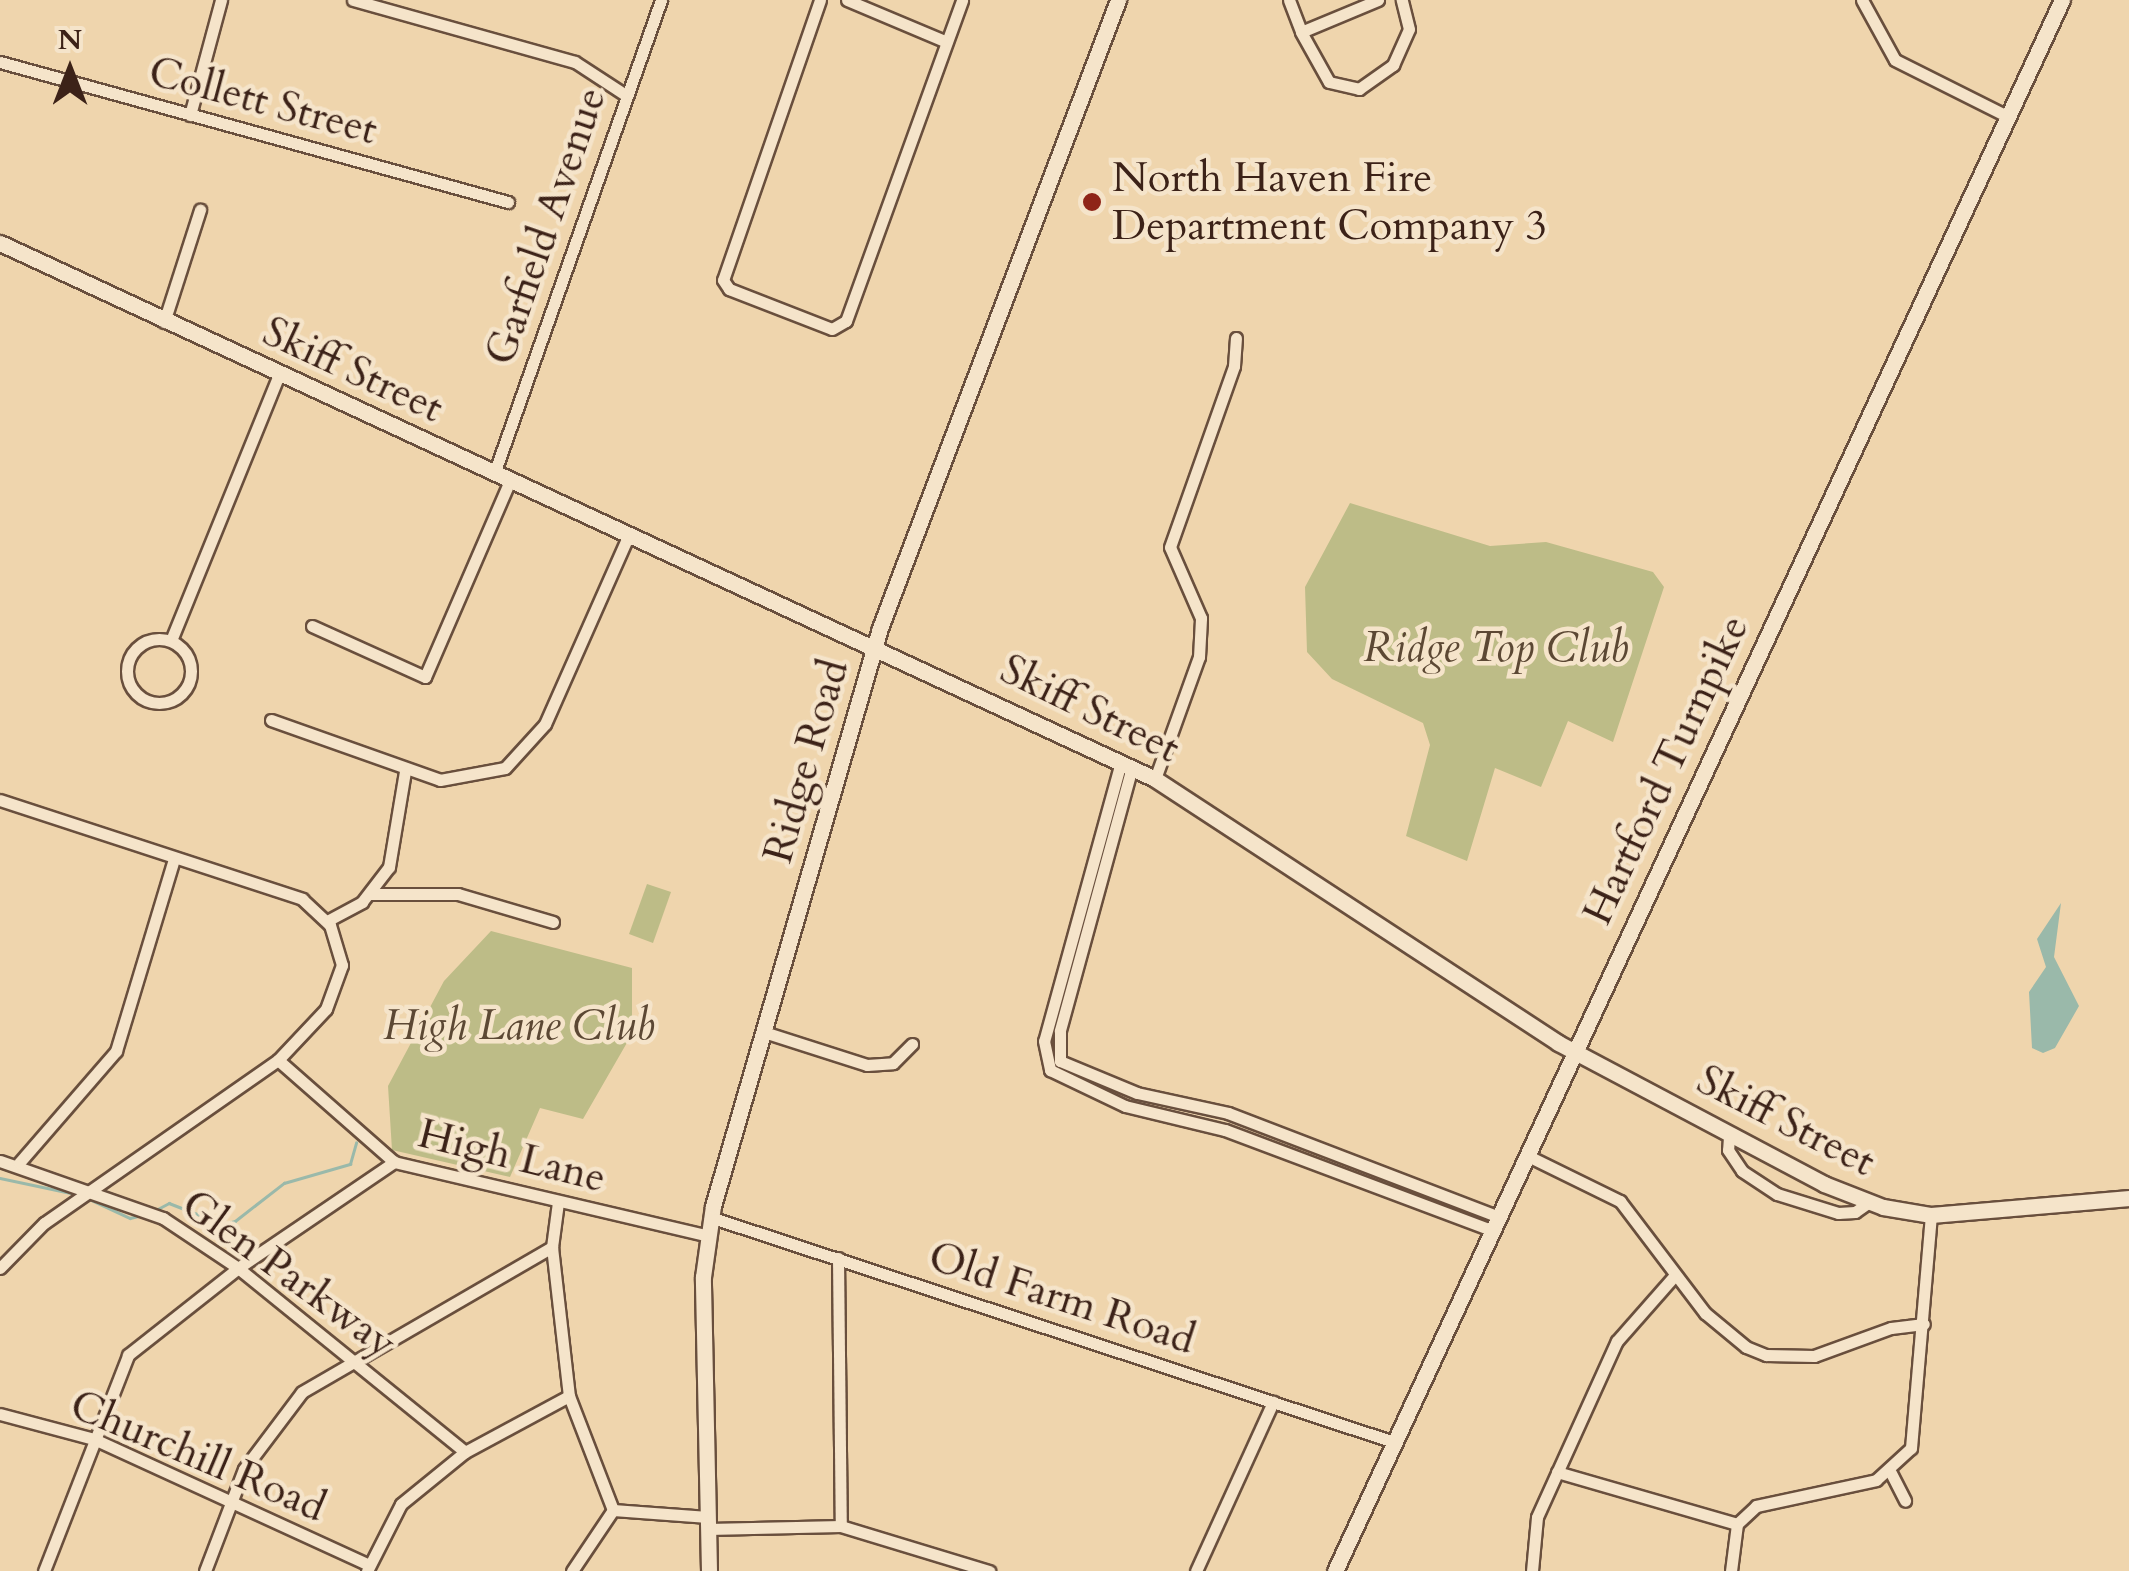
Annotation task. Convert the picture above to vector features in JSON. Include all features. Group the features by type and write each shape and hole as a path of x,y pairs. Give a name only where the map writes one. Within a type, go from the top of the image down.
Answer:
{"main road":[{"name":"Ridge Road","path":"708,1571 706,1236 710,1217 767,1032 875,646 1118,0"},
{"name":"Hartford Turnpike","path":"1341,1569 1494,1223 2062,0"},
{"name":"Skiff Street","path":"0,244 1155,778 1575,1052 1729,1137 1868,1202 1930,1215 2129,1198"}],"street":[{"path":"190,115 222,0"},
{"path":"353,0 575,62 627,96"},
{"name":"Garfield Avenue","path":"494,474 661,0"},
{"path":"820,0 723,280 729,289 842,327 962,0"},
{"path":"847,0 947,42"},
{"path":"1289,0 1322,76 1358,89 1398,58 1410,20 1402,0"},
{"path":"1300,32 1378,0"},
{"path":"1862,0 1894,60 2007,116"},
{"name":"Collett Street","path":"0,62 508,202"},
{"path":"164,322 200,210"},
{"path":"1155,778 1199,657 1201,618 1170,547 1234,366 1236,338"},
{"path":"172,638 279,374"},
{"path":"312,626 424,677 510,482"},
{"path":"271,720 405,771 462,780 516,760 545,724 628,537"},
{"path":"172,638 188,660 188,684 171,700 146,700 130,683 130,659 147,642 172,638"},
{"path":"1126,764 1083,923 1044,1041 1055,1066 1125,1106 1208,1125 1494,1223"},
{"path":"326,920 370,894 395,851 405,771"},
{"path":"0,800 302,900 326,920 341,952 336,992 278,1060 90,1189 0,1268"},
{"path":"19,1163 116,1051 174,858"},
{"path":"370,894 458,894 554,922"},
{"path":"767,1032 867,1065 892,1062 912,1044"},
{"name":"High Lane","path":"278,1060 394,1162 706,1236"},
{"path":"1055,1066 1137,1094 1214,1109 1270,1128 1494,1223"},
{"path":"1208,1125 1214,1109"},
{"path":"1264,1146 1270,1128"},
{"path":"1729,1137 1728,1150 1742,1171 1800,1204 1838,1213 1868,1202"},
{"path":"1526,1155 1620,1200 1716,1325 1766,1355 1814,1356 1900,1325 1924,1324"},
{"name":"Glen Parkway","path":"0,1161 19,1163 163,1218 238,1268 465,1452"},
{"path":"44,1571 128,1355 238,1268 394,1162"},
{"path":"558,1202 552,1247 569,1396 612,1510"},
{"path":"1732,1571 1737,1524 1773,1498 1891,1473 1915,1440 1930,1215"},
{"name":"Old Farm Road","path":"710,1217 1394,1442"},
{"path":"206,1571 231,1502 274,1422 302,1392 353,1358 552,1247"},
{"path":"838,1258 841,1526"},
{"path":"1532,1571 1537,1516 1617,1340 1648,1298 1675,1275"},
{"path":"368,1568 402,1504 465,1452 569,1396"},
{"path":"1196,1571 1273,1402"},
{"name":"Churchill Road","path":"0,1414 94,1439 368,1568"},
{"path":"1557,1472 1737,1524"},
{"path":"1891,1473 1905,1502"},
{"path":"612,1510 708,1523 841,1526 988,1571"},
{"path":"572,1571 612,1510"}],"green space":[{"name":"Ridge Top Club","path":"1350,503 1490,546 1546,542 1653,572 1664,587 1613,742 1568,721 1541,787 1495,768 1467,861 1406,836 1430,745 1423,723 1332,679 1307,652 1305,587"},
{"path":"647,884 671,892 653,943 629,934"},
{"name":"High Lane Club","path":"491,931 632,968 632,1034 583,1119 540,1108 510,1177 392,1150 388,1086 444,981"}],"shaded area":[{"path":"2061,903 2054,957 2079,1006 2055,1048 2043,1053 2032,1048 2029,992 2046,967 2037,939"}],"waterway":[{"path":"154,1211 169,1203 223,1224 235,1221 284,1183 350,1164 356,1143"},
{"path":"0,1178 76,1194"},
{"path":"89,1199 130,1218 142,1215"}],"place":[{"name":"North Haven Fire Department Company 3","path":"1092,202"}]}
